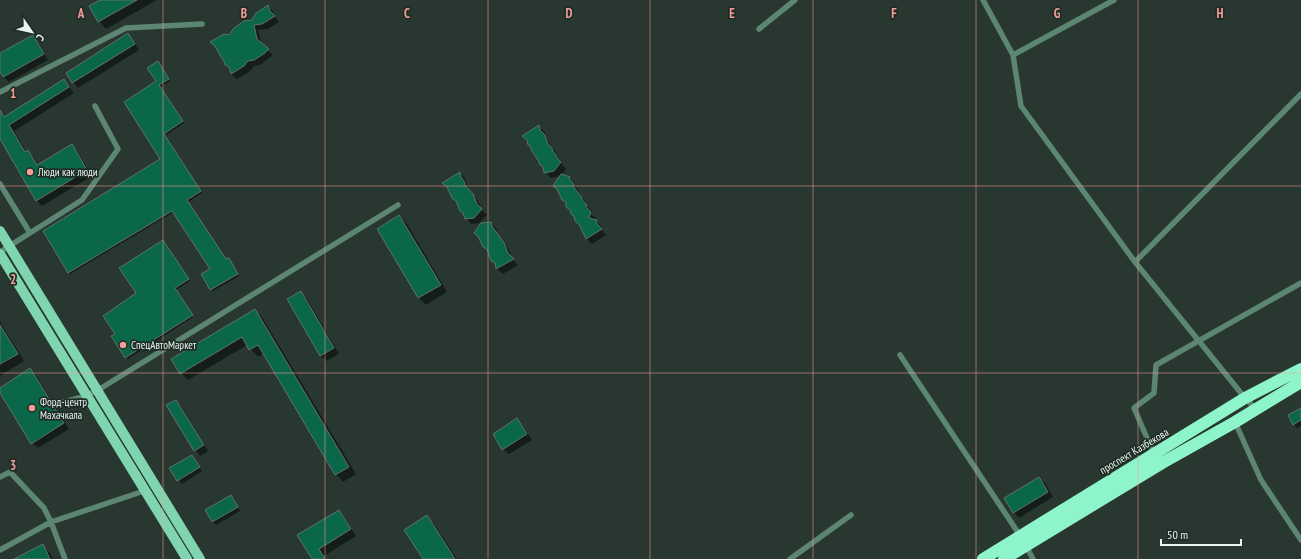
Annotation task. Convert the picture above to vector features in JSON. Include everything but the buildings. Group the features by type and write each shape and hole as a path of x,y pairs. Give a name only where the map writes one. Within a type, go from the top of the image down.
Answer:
{"highway":[{"name":"проспект Казбекова","path":"1004,559 1023,541 1154,454 1245,398 1301,369"},
{"name":"проспект Казбекова","path":"983,559 1023,541 1235,422 1301,382"}],"main road":[{"path":"0,231 200,559"},
{"path":"0,253 187,559"}],"lane":[{"path":"759,29 795,0"},
{"path":"983,0 1013,55 1021,106 1136,262 1245,398 1256,409"},
{"path":"1013,55 1114,0"},
{"path":"0,92 126,28 202,24"},
{"path":"1136,262 1301,94"},
{"path":"0,253 82,200 118,149 94,106"},
{"path":"0,184 30,233"},
{"path":"60,403 86,396 98,390 398,205"},
{"path":"1154,454 1134,408 1154,393 1156,365 1301,283"},
{"path":"900,355 1023,541 1033,559"},
{"path":"1235,422 1261,480 1301,540"},
{"path":"0,477 10,472 44,508 65,559"},
{"path":"0,550 51,522 146,490 156,485"},
{"path":"790,559 852,515"}],"place":[{"name":"Люди как люди","path":"30,172"},
{"name":"СпецАвтоМаркет","path":"123,345"},
{"name":"Форд-центр Махачкала","path":"32,408"}]}
